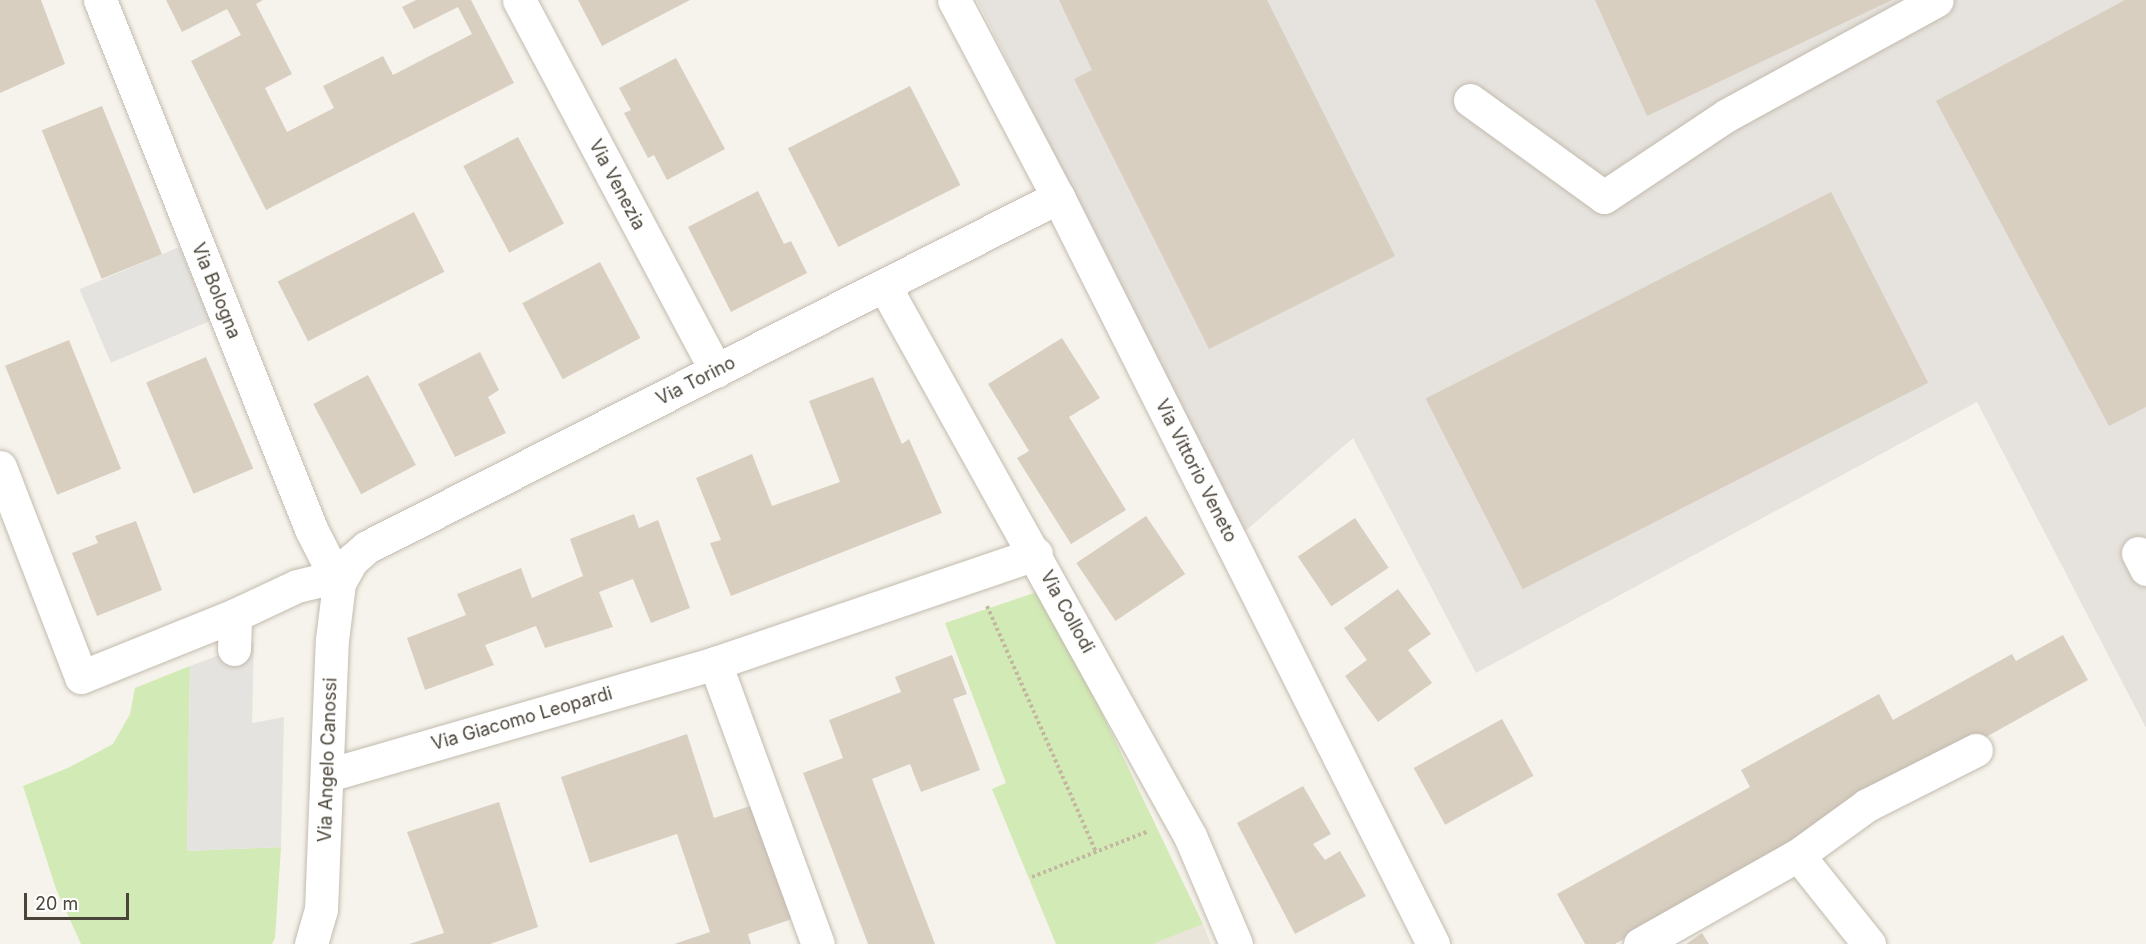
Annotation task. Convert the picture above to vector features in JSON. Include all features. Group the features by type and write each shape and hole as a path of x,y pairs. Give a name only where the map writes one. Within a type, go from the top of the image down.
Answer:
{"street":[{"name":"Via Bologna","path":"100,0 311,529 329,564 342,575"},
{"name":"Via Venezia","path":"519,0 716,371"},
{"name":"Via Vittorio Veneto","path":"954,0 1058,197 1433,944"},
{"path":"1470,100 1604,197 1727,115 1937,0"},
{"name":"Via Torino","path":"342,575 352,560 367,547 1058,197"},
{"name":"Via Collodi","path":"885,286 1190,836 1236,944"},
{"path":"0,467 81,677 235,615 297,586 342,575"},
{"name":"Via Giacomo Leopardi","path":"328,775 715,663 1035,554"},
{"name":"Via Angelo Canossi","path":"311,944 321,910 332,640 342,575"},
{"path":"234,650 235,615"},
{"path":"715,663 818,944"},
{"path":"1640,944 1798,855 1867,805 1976,750"},
{"path":"1798,855 1869,944"}],"path":[{"path":"988,608 1096,852"},
{"path":"1032,877 1157,828"}],"shaded area":[{"path":"977,0 2146,0 2146,728 1977,402 1476,673 1353,438 1244,532"},
{"path":"179,247 210,321 111,363 80,289"},
{"path":"254,642 252,723 284,717 281,847 187,851 190,666"},
{"path":"1203,924 1211,944 1153,944"}],"green space":[{"path":"1043,590 1203,924 1153,944 1056,944 992,789 1006,783 945,623"},
{"path":"190,666 187,851 281,847 275,938 272,944 81,944 56,889 23,786 68,768 113,744 130,714 135,688"}],"building":[{"path":"0,0 41,0 65,64 0,93"},
{"path":"166,0 263,0 256,4 292,74 265,88 287,132 334,108 323,86 383,56 393,75 472,34 458,7 414,29 402,7 416,0 471,0 514,83 266,210 191,61 241,35 227,9 182,32"},
{"path":"578,0 690,0 602,46"},
{"path":"1059,0 1267,0 1395,256 1209,349 1074,79 1092,70"},
{"path":"1595,0 1892,0 1647,116"},
{"path":"2125,0 2146,0 2146,407 2109,426 1936,101"},
{"path":"676,58 725,149 667,180 654,155 648,158 624,113 631,110 619,88"},
{"path":"910,86 960,185 838,247 788,148"},
{"path":"102,106 162,254 102,279 42,130"},
{"path":"518,137 564,224 509,253 463,166"},
{"path":"758,191 784,244 791,241 807,273 731,312 688,227"},
{"path":"1831,192 1928,383 1523,589 1426,399"},
{"path":"414,212 444,272 308,341 278,281"},
{"path":"600,262 640,338 563,379 522,303"},
{"path":"1062,338 1100,398 1069,417 1126,510 1071,544 1017,458 1029,451 988,384"},
{"path":"69,340 121,469 57,495 5,366"},
{"path":"480,352 499,390 488,397 506,433 455,457 418,384"},
{"path":"206,357 253,468 193,494 146,382"},
{"path":"368,375 416,465 361,494 313,404"},
{"path":"873,377 902,444 909,439 942,513 731,596 710,543 721,540 696,478 752,454 772,506 840,482 809,401"},
{"path":"634,514 639,528 658,520 690,608 651,623 633,579 599,592 613,627 545,648 536,626 485,645 494,665 425,690 407,638 466,615 457,594 521,568 532,598 583,576 570,539"},
{"path":"1146,516 1185,574 1116,621 1076,563"},
{"path":"1355,518 1389,568 1331,606 1298,557"},
{"path":"136,521 162,590 97,616 72,553 98,543 95,536"},
{"path":"1398,589 1431,634 1408,650 1432,683 1378,722 1345,676 1367,660 1344,628"},
{"path":"2063,635 2088,680 1615,944 1585,944 1557,894 1750,787 1741,770 1879,694 1893,720 2012,654 2016,661"},
{"path":"952,655 967,694 953,699 980,770 921,792 910,764 872,779 935,944 868,944 803,773 843,758 829,720 901,692 895,677"},
{"path":"1502,719 1534,776 1445,825 1414,768"},
{"path":"687,734 714,818 759,803 798,917 748,934 751,944 674,944 710,932 677,834 590,863 561,777"},
{"path":"1303,786 1331,834 1313,844 1325,860 1340,851 1366,896 1295,934 1237,823"},
{"path":"499,802 538,927 490,944 409,944 444,933 407,832"},
{"path":"1702,933 1709,944 1686,944"}]}
